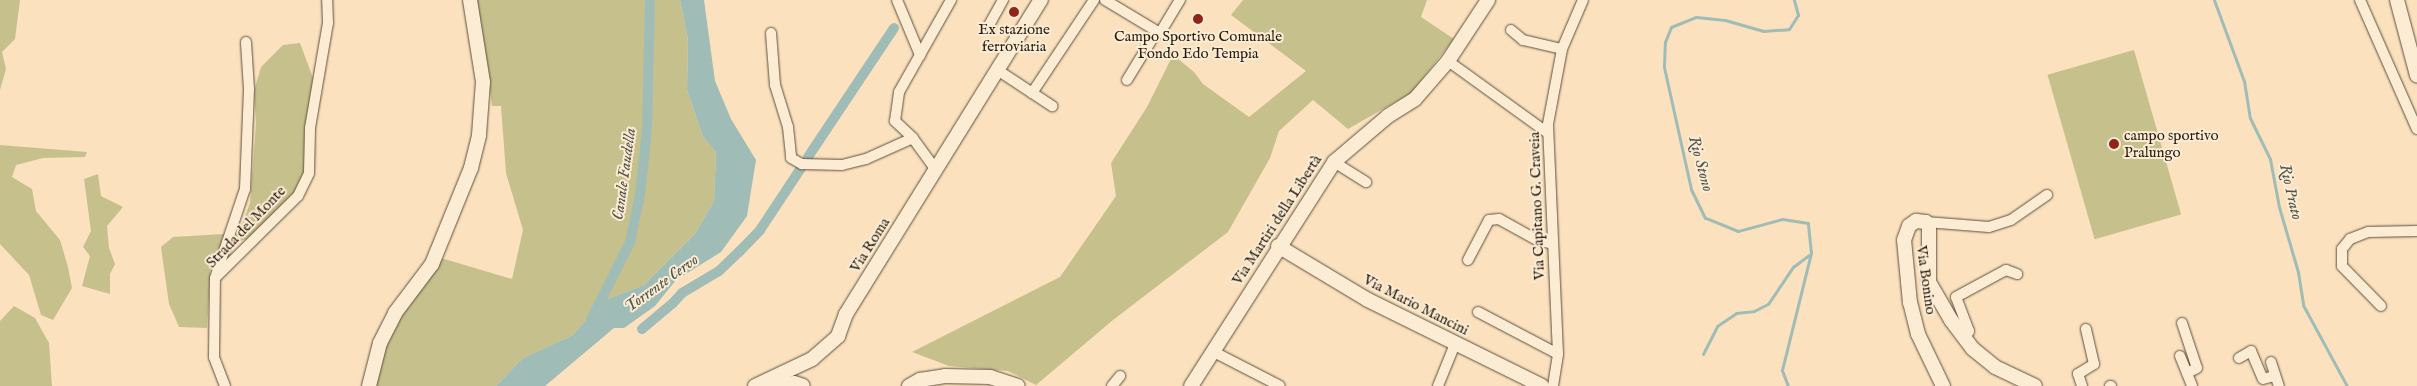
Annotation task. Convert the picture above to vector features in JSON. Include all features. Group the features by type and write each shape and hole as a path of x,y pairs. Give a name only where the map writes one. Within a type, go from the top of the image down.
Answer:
{"street":[{"name":"Strada del Monte","path":"225,386 214,357 215,278 298,196 309,173 310,128 328,23 326,0"},
{"path":"369,386 380,343 395,312 432,264 471,168 479,134 483,82 470,0"},
{"path":"897,0 920,54"},
{"path":"936,170 913,138 895,121 899,92 951,0"},
{"path":"988,26 1003,0"},
{"name":"Via Roma","path":"755,386 812,359 838,336 846,314 988,90 1041,0"},
{"path":"1032,93 1094,0"},
{"path":"1105,0 1160,33 1180,0"},
{"name":"Via Martiri della Libertà","path":"1191,386 1278,246 1334,162 1388,116 1415,99 1448,61 1488,0"},
{"name":"Via Capitano G. Craveia","path":"1553,386 1558,354 1548,133 1562,50 1583,0"},
{"path":"2360,0 2417,129"},
{"path":"2397,0 2417,75"},
{"path":"1511,30 1523,40 1562,50"},
{"path":"1127,80 1157,31"},
{"path":"770,33 776,85 788,127 791,158 802,164 854,163 913,138"},
{"path":"215,278 246,189 250,89 246,42"},
{"path":"1448,61 1548,133"},
{"path":"999,71 1052,106"},
{"path":"1334,162 1366,182"},
{"path":"1926,222 1989,227 2012,220 2047,194"},
{"path":"1468,260 1489,220 1499,219 1537,240 1553,244"},
{"name":"Via Bonino","path":"1943,386 1918,334 1906,277 1904,240 1909,226 1916,221 1926,222 1932,239 1929,282 1939,303 1965,339 1995,367 2034,386"},
{"path":"2381,306 2342,266 2342,249 2350,239 2368,232 2417,231"},
{"name":"Via Mario Mancini","path":"1278,246 1368,300 1542,386"},
{"path":"1965,339 1969,331 1956,297 2006,270 2017,274"},
{"path":"1478,312 1558,354"},
{"path":"2182,324 2197,368 2187,374"},
{"path":"2082,386 2078,374 2094,364 2086,329"},
{"path":"1438,386 1455,344"},
{"path":"1212,351 1280,386"},
{"path":"2239,358 2251,351 2263,379 2274,376"},
{"path":"2180,356 2192,386"},
{"path":"2271,362 2274,376 2279,386"},
{"path":"909,386 920,380 945,376 990,377 1018,386"},
{"path":"1112,386 1120,376"},
{"path":"776,386 794,383 803,386"}],"shaded area":[{"path":"0,0 20,0 15,39 2,52 6,69 0,90"},
{"path":"477,0 680,0 688,40 687,90 703,137 716,152 714,201 695,234 644,285 602,301 573,335 523,358 496,386 376,386 386,346 400,318 441,258 512,279 523,230 506,173 501,106 492,106"},
{"path":"1243,0 1427,0 1421,17 1454,39 1411,93 1348,129 1313,100 1279,131 1270,158 1228,232 1113,320 1036,385 1008,371 949,366 912,352 1060,277 1116,196 1111,163 1147,107 1173,55 1194,72 1203,84 1249,117 1306,71 1231,15"},
{"path":"300,43 313,78 306,170 294,194 247,239 222,246 211,261 207,328 179,327 169,304 161,247 173,237 224,234 240,230 250,203 256,124 254,91 261,67 283,45"},
{"name":"campo sportivo Pralungo","path":"2134,50 2181,214 2095,239 2047,75"},
{"path":"0,145 87,152 85,157 43,158 16,165 12,177 32,189 36,211 60,240 68,267 72,288 53,320 41,315 29,275 0,244"},
{"path":"98,174 101,196 123,207 107,226 109,248 115,264 110,274 110,294 82,286 90,256 83,247 91,231 84,179"},
{"path":"14,306 35,318 49,343 52,386 0,386 0,321"}],"water":[{"name":"Torrente Cervo","path":"680,0 704,0 715,81 731,119 756,160 747,216 721,252 676,280 655,306 624,328 614,328 545,386 496,386 523,358 573,335 602,301 644,285 695,234 714,201 716,152 703,137 687,90 688,40"}],"waterway":[{"name":"Canale Faudella","path":"591,320 630,242 640,195 647,129 650,0"},
{"name":"Rio Stono","path":"1788,386 1782,370 1811,253 1808,223 1782,219 1738,231 1705,218 1691,189 1664,67 1665,42 1671,27 1696,17 1725,20 1763,31 1789,29 1798,15 1794,0"},
{"name":"Rio Prato","path":"2214,0 2244,81 2250,118 2270,159 2279,207 2298,272 2303,305 2347,386"},
{"path":"808,157 894,28"},
{"path":"642,329 682,293 719,271 739,252 760,230 801,168"},
{"path":"1703,354 1717,326 1736,313 1754,311 1768,304 1793,267 1810,254"}],"place":[{"name":"Ex stazione ferroviaria","path":"1014,12"},
{"name":"Campo Sportivo Comunale Fondo Edo Tempia","path":"1198,19"},
{"name":"campo sportivo Pralungo","path":"2114,144"}]}
